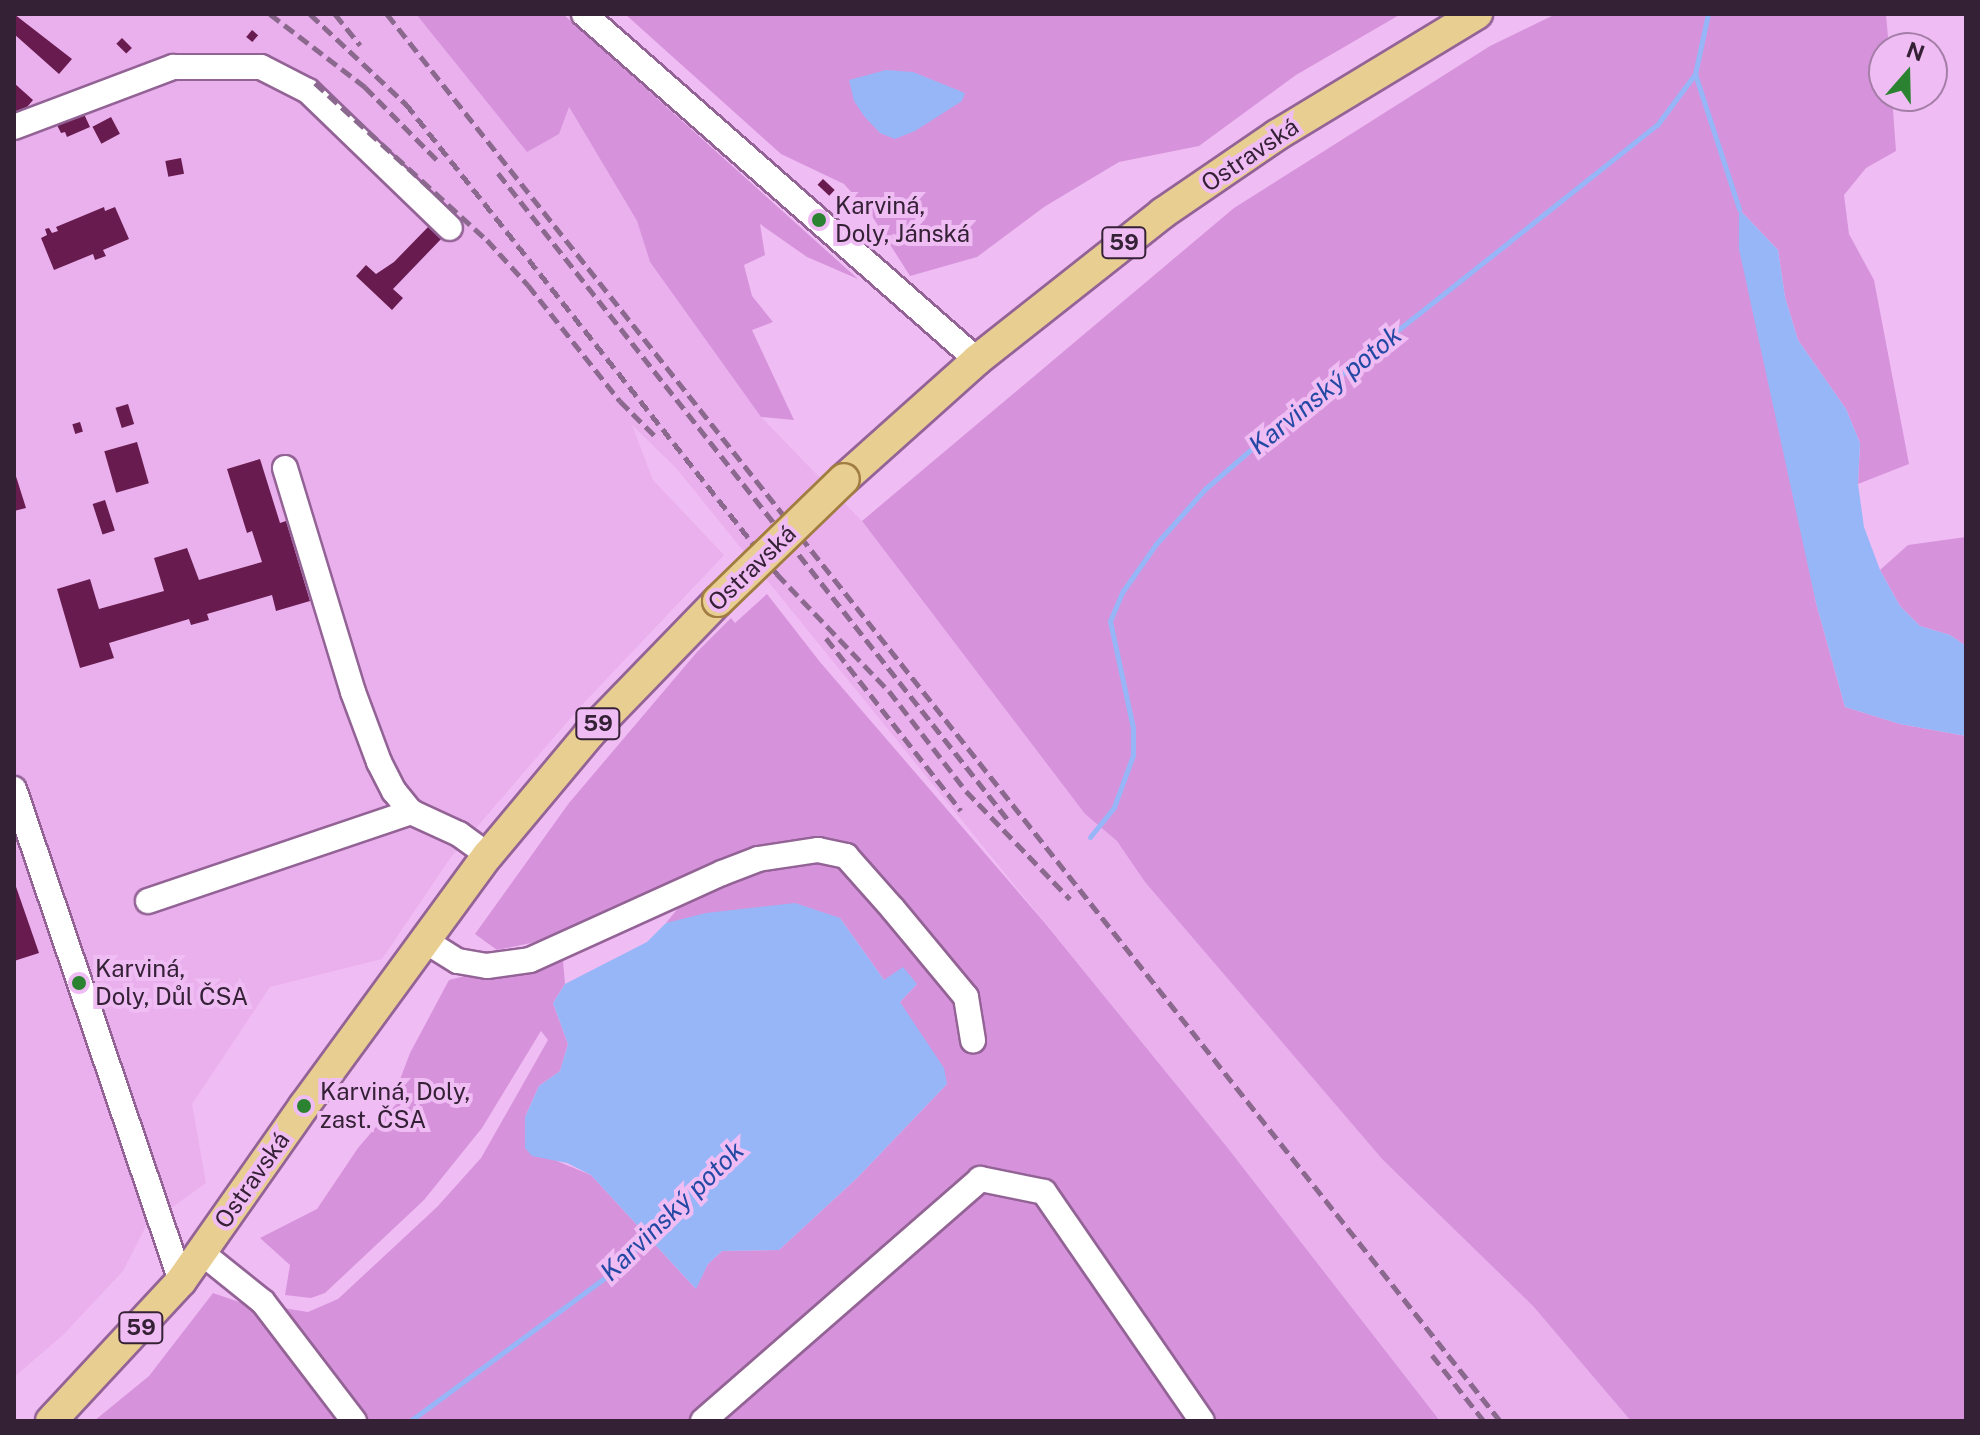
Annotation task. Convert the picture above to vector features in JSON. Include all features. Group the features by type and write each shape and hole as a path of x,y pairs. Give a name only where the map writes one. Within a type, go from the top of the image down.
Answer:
{"main road":[{"name":"Ostravská","path":"51,1421 181,1281 304,1106 488,855 599,723 718,601 844,479 977,360 1140,231 1240,160 1477,14"}],"street":[{"path":"584,14 977,360"},
{"path":"14,127 173,67 261,67 308,91 450,228"},
{"path":"285,468 353,692 379,762 394,791 411,812 459,834 488,855"},
{"path":"14,789 181,1281"},
{"path":"148,901 411,812"},
{"path":"427,942 458,961 487,966 530,960 734,868 758,859 818,850 846,856 966,997 973,1040"},
{"path":"703,1421 980,1179 1044,1192 1202,1421"},
{"path":"202,1253 263,1302 354,1421"}],"shaded area":[{"path":"14,14 416,14 527,152 568,106 637,221 650,262 761,417 862,521 1085,814 1117,841 1383,1160 1533,1306 1631,1421 1440,1421 1227,1147 676,468 632,425 653,480 724,555 581,706 451,857 382,959 270,987 192,1104 206,1183 146,1226 123,1271 63,1335 14,1377"},
{"path":"416,14 563,14 858,279 807,257 760,224 765,255 744,265 752,296 773,322 752,330 794,420 761,417 650,262 637,221 569,107 559,134 527,152"},
{"path":"625,14 1401,14 1296,75 1199,146 1119,162 1044,207 977,257 910,276 870,213 844,184 781,154"},
{"path":"1556,14 1886,14 1888,32 1868,32 1868,112 1893,112 1896,151 1866,168 1844,195 1849,234 1874,280 1909,464 1858,484 1860,443 1846,409 1798,340 1785,297 1778,250 1740,210 1816,603 1845,707 1900,724 1966,736 1966,1421 1631,1421 1533,1306 1383,1160 1145,882 1117,841 1085,814 862,521 1234,208 1490,46"},
{"path":"1966,537 1966,646 1950,635 1920,626 1900,606 1880,570 1908,545"},
{"path":"767,594 820,662 1044,922 1227,1147 1440,1421 94,1421 149,1376 213,1293 242,1303 260,1318 283,1308 308,1312 338,1299 437,1207 481,1158 548,1040 541,1031 482,1128 424,1200 325,1293 311,1298 285,1295 290,1265 260,1238 317,1209 358,1148 387,1114 410,1053 449,980 469,975 514,974 563,960 565,984 553,1003 568,1044 560,1071 539,1086 525,1117 525,1148 591,1175 695,1288 708,1264 722,1251 779,1250 857,1178 947,1084 900,1002 917,984 884,980 840,918 744,909 666,923 713,865 578,927 531,943 497,950 475,934 569,803 697,652 731,618 735,623"}],"water":[{"path":"886,70 913,72 965,93 962,101 915,131 895,139 880,133 864,116 854,101 849,80"},
{"path":"1739,209 1778,250 1785,297 1798,340 1846,409 1860,443 1858,484 1864,527 1880,570 1900,606 1920,626 1950,635 1966,646 1966,736 1900,724 1845,707 1816,603 1739,249"},
{"path":"795,903 840,918 884,980 903,967 917,984 900,1002 944,1068 947,1084 857,1178 779,1250 722,1251 708,1264 696,1289 591,1175 567,1163 532,1156 525,1148 525,1117 539,1086 560,1071 568,1044 553,1003 565,984 647,942 666,923 706,913"}],"building":[{"path":"14,14 72,59 59,74 14,34"},
{"path":"252,30 258,35 252,42 246,37"},
{"path":"122,38 132,48 126,54 116,44"},
{"path":"14,83 33,100 16,120 14,118"},
{"path":"84,114 90,127 67,137 65,132 61,133 57,125"},
{"path":"111,117 120,134 101,144 92,127"},
{"path":"181,158 184,174 168,177 165,161"},
{"path":"823,179 835,190 829,196 818,185"},
{"path":"104,207 105,211 115,207 129,239 103,250 106,256 95,260 93,254 54,270 41,238 47,235 45,229 49,228 52,233 58,231 56,227"},
{"path":"430,225 443,237 393,289 403,298 392,310 356,276 366,265 376,274 394,262"},
{"path":"128,404 134,424 122,428 116,408"},
{"path":"80,422 83,432 75,434 72,424"},
{"path":"137,442 149,483 116,493 104,451"},
{"path":"260,459 280,523 286,521 310,601 276,611 272,595 207,614 209,620 191,625 189,619 109,643 114,658 80,668 57,589 90,579 99,609 164,591 154,558 187,548 199,580 262,562 252,531 247,533 227,469"},
{"path":"14,470 26,508 14,511"},
{"path":"105,500 115,530 103,534 93,504"},
{"path":"14,881 39,953 14,961"}],"waterway":[{"name":"Karvinský potok","path":"1090,837 1114,807 1133,755 1133,728 1110,621 1123,591 1156,544 1205,489 1297,410 1657,125 1695,74 1708,14"},
{"path":"1695,74 1739,209"},
{"name":"Karvinský potok","path":"410,1421 613,1272 652,1233"}],"railway":[{"path":"270,14 365,87 439,162"},
{"path":"310,14 406,104 777,574 889,691 966,791 1070,899"},
{"path":"335,14 360,45"},
{"path":"387,14 1500,1421"},
{"path":"315,83 487,240 528,285 620,401 656,437"},
{"path":"498,173 1008,820"},
{"path":"826,638 961,811"},
{"path":"1432,1355 1484,1421"}],"place":[{"name":"Karviná, Doly, Jánská","path":"819,220"},
{"name":"Karviná, Doly, Důl ČSA","path":"79,983"},
{"name":"Karviná, Doly, zast. ČSA","path":"304,1106"}]}
